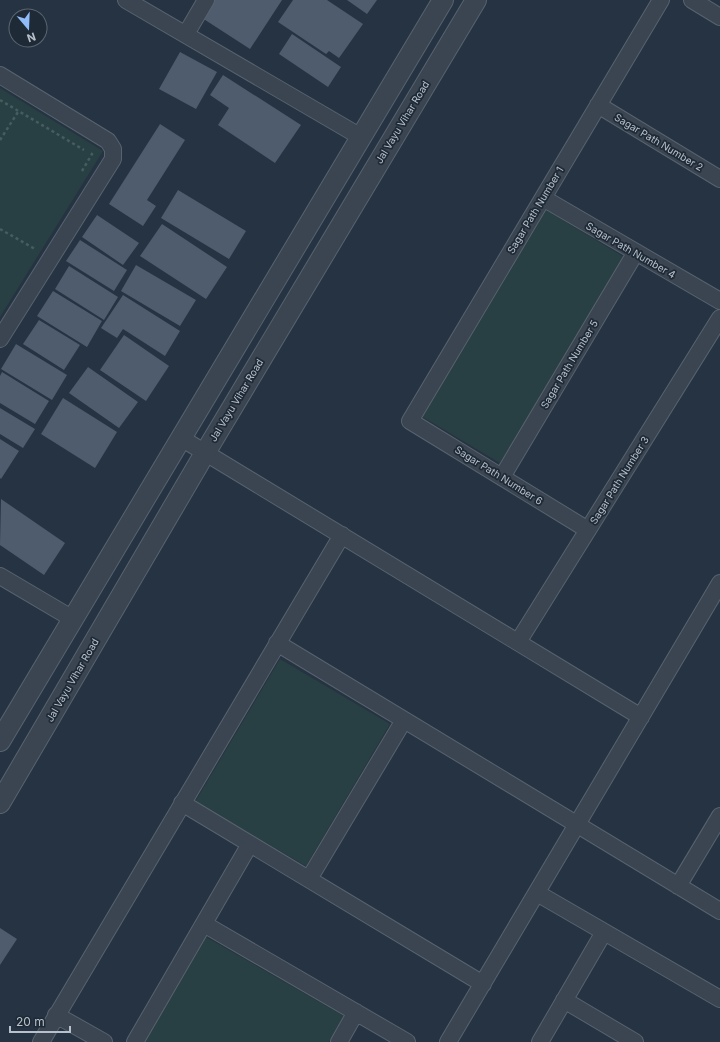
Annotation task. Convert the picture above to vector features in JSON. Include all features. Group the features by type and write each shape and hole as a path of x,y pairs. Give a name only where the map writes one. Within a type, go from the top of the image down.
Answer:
{"street":[{"path":"126,0 362,136"},
{"path":"186,34 206,0"},
{"path":"0,741 443,0"},
{"name":"Jal Vayu Vihar Road","path":"0,803 205,453 476,0"},
{"name":"Sagar Path Number 1","path":"410,420 661,0"},
{"path":"692,0 720,16"},
{"path":"0,75 108,141 113,150 113,160 0,339"},
{"name":"Sagar Path Number 2","path":"598,105 720,179"},
{"name":"Sagar Path Number 4","path":"543,198 720,301"},
{"name":"Sagar Path Number 5","path":"502,477 636,252"},
{"name":"Sagar Path Number 3","path":"518,642 720,318"},
{"name":"Sagar Path Number 6","path":"410,420 588,530"},
{"path":"181,438 641,717"},
{"path":"41,1042 342,536"},
{"path":"0,576 73,619"},
{"path":"448,1042 720,583"},
{"path":"277,643 720,911"},
{"path":"309,879 404,720"},
{"path":"182,803 483,984"},
{"path":"678,886 715,837 720,816"},
{"path":"135,1042 250,844"},
{"path":"536,893 720,1000"},
{"path":"204,924 407,1042"},
{"path":"540,1042 604,932"},
{"path":"564,1000 631,1041"},
{"path":"339,1042 356,1012"},
{"path":"56,1015 104,1042"}],"path":[{"path":"0,100 18,112 92,154 80,175"},
{"path":"0,140 18,112"},
{"path":"0,229 35,250"},
{"path":"31,256 39,243"}],"green space":[{"path":"0,88 103,151 0,317"},
{"path":"546,210 624,257 500,463 421,416"},
{"path":"280,659 390,724 306,866 195,802"},
{"path":"206,937 344,1016 329,1042 144,1042"}],"building":[{"path":"210,0 282,0 250,49 199,16"},
{"path":"293,0 327,0 363,24 339,58 329,51 326,54 278,22"},
{"path":"347,0 377,0 367,14"},
{"path":"292,34 341,67 328,87 279,54"},
{"path":"180,52 217,72 196,109 159,89"},
{"path":"223,75 301,125 275,163 218,125 229,108 210,95"},
{"path":"160,124 185,140 147,200 156,206 143,226 109,204"},
{"path":"178,190 246,231 229,259 161,218"},
{"path":"97,215 139,243 123,265 82,237"},
{"path":"162,224 227,267 206,299 140,256"},
{"path":"80,240 127,270 114,291 66,261"},
{"path":"136,265 196,300 180,326 121,291"},
{"path":"69,266 118,297 104,320 55,289"},
{"path":"53,291 102,321 87,347 37,316"},
{"path":"123,295 180,331 165,356 123,329 117,338 101,328"},
{"path":"39,320 80,345 64,370 23,344"},
{"path":"124,335 169,366 146,401 100,370"},
{"path":"16,344 67,375 52,400 1,369"},
{"path":"88,367 138,402 119,428 69,393"},
{"path":"2,372 49,401 35,424 0,403 0,376"},
{"path":"63,398 117,432 95,468 41,434"},
{"path":"0,408 35,429 23,448 0,434"},
{"path":"0,439 19,451 1,479 0,478"},
{"path":"1,499 65,543 44,575 0,545"},
{"path":"0,928 17,939 0,965"}]}
